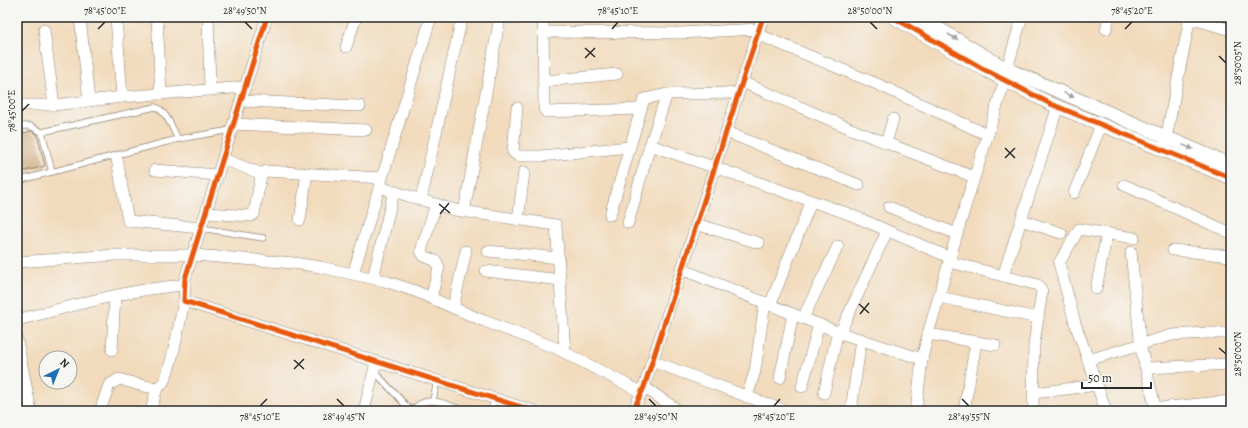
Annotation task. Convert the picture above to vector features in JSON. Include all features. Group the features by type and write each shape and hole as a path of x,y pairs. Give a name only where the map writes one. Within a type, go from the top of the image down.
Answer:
{"street":[{"path":"80,17 89,101"},
{"path":"116,17 122,97"},
{"path":"157,17 162,94"},
{"path":"208,17 210,90"},
{"path":"100,411 109,385 119,379 153,388 161,386 165,380 178,333 184,301 185,285 193,255 267,17"},
{"path":"346,47 356,17"},
{"path":"353,274 431,17"},
{"path":"421,200 462,17"},
{"path":"464,212 500,17"},
{"path":"543,17 544,109 550,113 640,109"},
{"path":"632,411 642,390 652,361 763,17"},
{"path":"893,17 1006,75 1231,165"},
{"path":"919,17 1006,75 1058,106 1163,151 1231,178"},
{"path":"916,411 922,359 928,334 1022,17"},
{"path":"1106,30 1109,17"},
{"path":"1163,151 1188,17 1231,30"},
{"path":"44,30 54,105"},
{"path":"543,32 680,33 758,31 988,135"},
{"path":"544,81 617,74"},
{"path":"742,82 886,143 974,177"},
{"path":"17,105 54,105 122,97 245,87"},
{"path":"610,215 644,99 667,94 738,93"},
{"path":"628,224 650,146 667,94"},
{"path":"241,101 360,106"},
{"path":"1003,276 1058,106"},
{"path":"517,108 512,152 518,156 541,156 629,147"},
{"path":"886,143 893,119"},
{"path":"1074,193 1101,125"},
{"path":"233,127 366,130"},
{"path":"726,132 859,185"},
{"path":"650,146 849,214 950,260 1038,285 1041,288 1034,344 1033,411"},
{"path":"117,159 128,220 201,228"},
{"path":"223,159 262,174"},
{"path":"155,170 218,175"},
{"path":"206,213 251,216 254,214 262,174 266,171 306,173 380,182 394,191 464,212 556,225 565,352"},
{"path":"518,220 524,172"},
{"path":"300,220 306,173"},
{"path":"1124,185 1231,233"},
{"path":"373,278 394,191"},
{"path":"746,397 755,371 768,304 811,202"},
{"path":"431,298 439,267 436,261 424,256 421,251 436,204"},
{"path":"889,207 957,234"},
{"path":"1021,220 1061,233"},
{"path":"696,224 758,243"},
{"path":"1106,411 1075,323 1059,263 1079,229 1134,238"},
{"path":"824,393 839,332 888,231"},
{"path":"1096,289 1107,233"},
{"path":"803,318 838,246"},
{"path":"1173,250 1231,256"},
{"path":"453,308 466,251"},
{"path":"488,251 559,258"},
{"path":"1131,252 1141,344 1150,389 1156,407 1231,401"},
{"path":"17,262 116,255 193,255 305,264 373,278 397,284 453,308 565,352 642,390 679,411"},
{"path":"682,270 839,332 922,359"},
{"path":"486,271 560,280"},
{"path":"17,320 155,287 185,285"},
{"path":"112,350 115,296"},
{"path":"939,297 1038,318"},
{"path":"184,301 375,366 437,381 534,411"},
{"path":"780,378 793,314"},
{"path":"802,387 819,324"},
{"path":"1088,360 1184,333 1231,333"},
{"path":"928,334 994,345"},
{"path":"851,411 861,339"},
{"path":"17,340 31,411"},
{"path":"964,411 976,342"},
{"path":"652,361 786,411"},
{"path":"1146,368 1231,364"},
{"path":"364,411 375,366"},
{"path":"1034,393 1098,386"},
{"path":"151,411 158,387"}],"lane":[{"path":"17,126 30,126 42,132 154,107 161,110 178,139"},
{"path":"17,180 178,139 233,127"},
{"path":"42,132 52,172"},
{"path":"201,228 263,238"},
{"path":"375,366 411,411 415,406 423,402 433,400 465,411"},
{"path":"433,400 437,381"},
{"path":"491,411 494,399"}],"building":[{"path":"31,131 37,134 45,166 17,173 17,135"}],"cycle path":[{"path":"267,17 185,279 184,301 534,411"},
{"path":"633,411 644,387 763,17"},
{"path":"893,17 985,70 1051,104 1231,178"}]}
